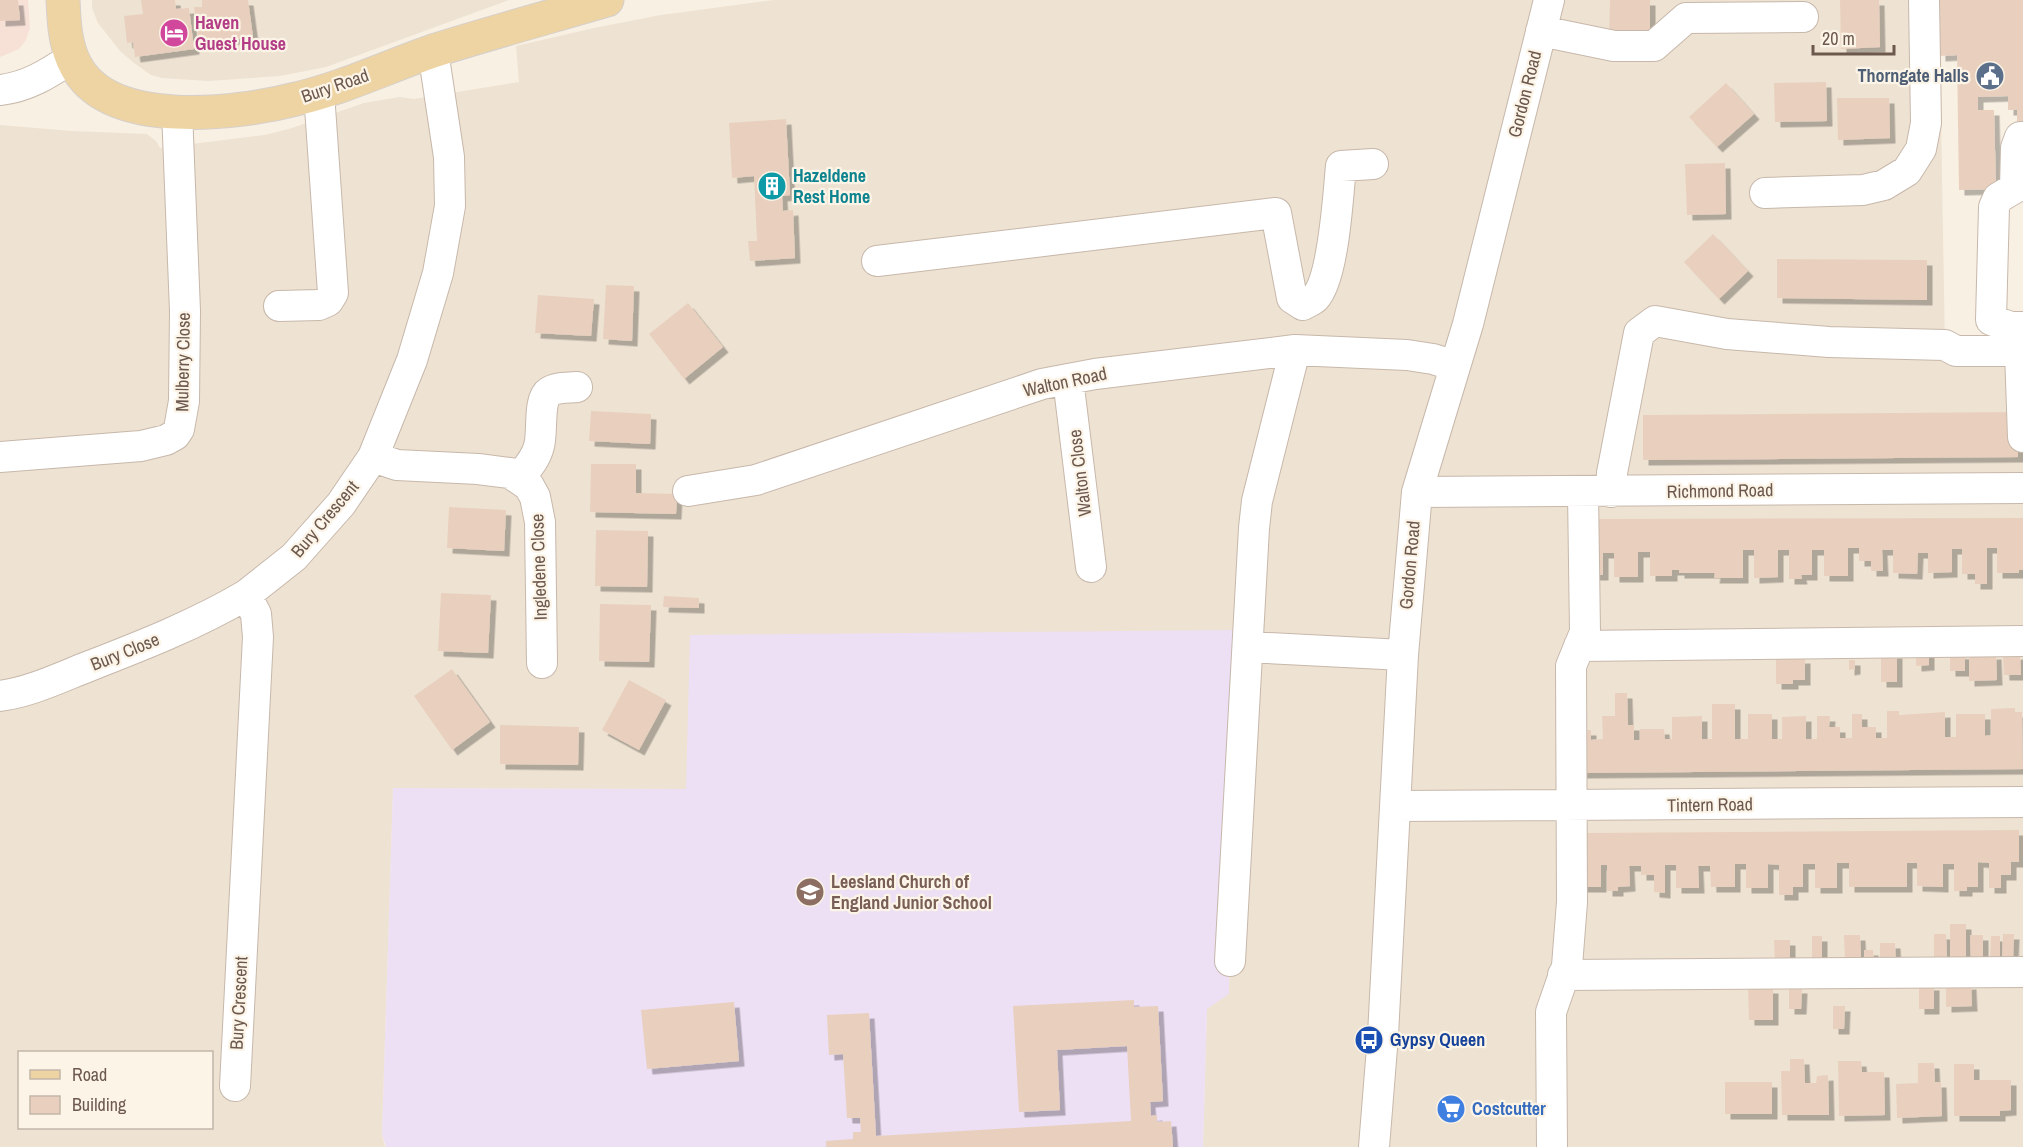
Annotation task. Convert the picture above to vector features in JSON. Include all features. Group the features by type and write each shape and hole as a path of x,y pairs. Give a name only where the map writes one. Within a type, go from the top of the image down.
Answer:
{"main road":[{"path":"63,0 66,36 72,58"},
{"name":"Bury Road","path":"72,58 85,78 99,92 118,102 177,111 251,108 319,93 433,51 607,0"}],"street":[{"name":"Gordon Road","path":"1374,1147 1380,1080 1403,656 1417,492 1468,324 1549,0"},
{"path":"1765,193 1863,190 1884,185 1907,171 1921,149 1926,123 1924,0"},
{"path":"1541,31 1614,46 1654,46 1686,18 1803,17"},
{"name":"Bury Crescent","path":"235,1086 258,637 256,614 246,595 286,564 313,538 341,504 373,457 421,332 438,273 447,229 450,196 449,158 433,51"},
{"path":"0,90 34,81 72,58"},
{"path":"279,306 319,305 328,301 333,293 319,93"},
{"name":"Mulberry Close","path":"0,456 141,446 166,440 175,435 179,429 184,401 185,311 177,111"},
{"path":"2023,137 2020,137 2016,148 2015,188 1998,198 1994,207 1991,320 2011,327 2023,327"},
{"path":"1230,961 1257,501 1298,350 1303,306 1315,298 1331,255 1341,166 1373,165"},
{"path":"877,261 1276,213 1292,298 1303,306"},
{"path":"1552,1147 1551,1012 1567,966 1572,902 1571,666 1585,632 1597,492 1612,473 1639,333 1655,321 1727,334 1829,342 1945,345 1956,351 2020,351 2023,437"},
{"name":"Walton Road","path":"688,490 756,480 1042,384 1116,371 1298,350 1407,355 1433,359 1455,366"},
{"name":"Walton Close","path":"1068,379 1091,567"},
{"path":"373,457 397,465 495,471 510,473 519,478 534,459 539,448 545,396 556,389 577,387"},
{"name":"Ingledene Close","path":"519,478 529,486 535,497 540,522 542,663"},
{"name":"Richmond Road","path":"1417,492 2023,488"},
{"name":"Bury Close","path":"0,696 30,689 128,651 212,614 246,595"},
{"path":"1579,646 2023,641"},
{"path":"1248,647 1403,656"},
{"name":"Tintern Road","path":"1396,806 2023,802"},
{"path":"1563,975 2023,972"}],"shaded area":[{"path":"0,0 28,0 30,28 26,40 19,49 0,57"},
{"path":"92,0 509,0 326,67 280,76 208,81 162,78 151,75 120,51 98,23 92,8"},
{"path":"774,0 1939,0 1945,349 2023,345 2023,1147 1203,1147 1207,1008 1229,994 1234,630 686,789 393,788 382,1134 385,1147 0,1147 0,125 147,134 156,141 160,148 265,135 364,103 399,97 414,99 519,82 516,46 661,15"},
{"name":"Leesland Church of England Junior School","path":"1234,630 1229,994 1207,1009 1203,1147 386,1147 382,1134 393,788 686,789 690,635"}],"building":[{"path":"0,0 18,0 20,20 0,21"},
{"path":"141,0 175,0 176,9 189,8 194,49 135,57 133,42 127,43 124,16 143,14"},
{"path":"202,0 248,0 253,37 199,43 194,7 202,7"},
{"path":"1610,0 1650,0 1650,36 1609,36"},
{"path":"1840,0 1879,0 1880,47 1841,49"},
{"name":"Thorngate Halls","path":"1939,0 2023,0 2023,123 2017,123 2017,110 2008,110 2008,96 1978,97 1978,110 1994,110 1996,189 1959,190 1957,55 1940,56"},
{"path":"1826,82 1827,121 1775,122 1774,83"},
{"path":"1726,83 1754,114 1717,147 1689,117"},
{"path":"1837,98 1889,98 1890,138 1838,140"},
{"name":"Hazeldene Rest Home","path":"786,119 790,195 782,196 783,211 793,210 795,258 750,261 748,241 757,241 754,176 732,178 729,123"},
{"path":"1725,163 1726,214 1687,215 1685,164"},
{"path":"1713,234 1748,271 1719,299 1684,262"},
{"path":"1777,259 1927,260 1927,300 1777,298"},
{"path":"606,285 634,286 632,341 603,339"},
{"path":"538,295 594,299 591,336 535,333"},
{"path":"688,303 723,347 684,379 649,334"},
{"path":"591,411 651,414 650,444 589,441"},
{"path":"2018,412 2018,457 1643,460 1643,415"},
{"path":"591,464 636,464 636,493 677,494 676,514 590,512"},
{"path":"449,507 506,510 504,551 447,548"},
{"path":"2023,518 2023,570 2019,570 2019,573 1997,573 1997,548 1987,548 1987,584 1975,584 1975,574 1962,574 1962,549 1952,549 1952,572 1928,573 1928,553 1918,553 1917,574 1893,573 1893,550 1882,550 1883,571 1871,571 1871,561 1859,561 1859,548 1848,548 1848,576 1824,576 1824,550 1812,550 1812,575 1801,575 1802,579 1789,579 1789,550 1778,550 1778,577 1754,578 1754,550 1743,550 1743,578 1714,578 1715,573 1679,573 1679,570 1672,570 1672,576 1650,576 1650,552 1638,552 1638,577 1614,577 1614,553 1603,553 1603,575 1592,575 1592,519"},
{"path":"596,530 648,531 647,587 595,586"},
{"path":"441,593 491,595 488,653 438,651"},
{"path":"664,596 699,598 699,608 663,607"},
{"path":"600,604 651,605 649,662 599,661"},
{"path":"1916,652 1929,652 1929,665 1916,666"},
{"path":"1881,653 1897,653 1897,682 1881,682"},
{"path":"1950,653 1965,654 1965,671 1950,671"},
{"path":"1996,654 1997,680 1969,681 1969,655"},
{"path":"2020,654 2021,675 2004,675 2003,655"},
{"path":"1805,658 1805,680 1793,680 1793,684 1776,684 1776,659"},
{"path":"1849,660 1855,660 1855,669 1849,670"},
{"path":"452,669 490,722 452,750 414,696"},
{"path":"629,680 666,700 639,750 602,730"},
{"path":"1615,693 1627,693 1628,725 1634,725 1634,740 1640,740 1640,729 1664,729 1665,739 1672,739 1672,717 1702,716 1702,739 1712,739 1712,704 1735,704 1735,739 1748,739 1748,714 1772,714 1772,739 1782,739 1782,717 1806,716 1806,739 1817,739 1817,716 1830,716 1829,727 1840,727 1840,738 1852,738 1852,714 1862,714 1862,727 1876,727 1876,738 1887,738 1887,711 1899,711 1899,715 1945,712 1945,737 1956,737 1956,714 1985,714 1985,736 1991,735 1991,709 2015,708 2015,712 2022,712 2023,769 1578,773 1577,730 1591,730 1591,740 1603,739 1602,716 1615,716"},
{"path":"500,725 579,727 578,765 500,764"},
{"path":"2019,830 2019,862 2011,862 2011,875 2001,875 2001,888 1989,888 1989,863 1978,862 1978,887 1967,887 1967,891 1954,891 1954,864 1943,864 1943,887 1917,886 1917,863 1907,863 1907,887 1849,887 1849,863 1837,863 1837,888 1815,888 1815,864 1803,864 1803,887 1793,887 1793,895 1779,895 1779,865 1768,864 1768,888 1746,888 1746,864 1735,864 1735,887 1711,887 1710,866 1698,866 1699,888 1676,888 1676,865 1665,865 1665,893 1654,892 1654,875 1641,875 1641,866 1629,866 1630,886 1618,887 1618,891 1607,891 1607,865 1601,865 1601,887 1580,887 1579,833"},
{"path":"1950,924 1966,924 1966,960 1950,960"},
{"path":"1934,934 1946,934 1947,958 1934,958"},
{"path":"2003,934 2014,934 2013,958 2002,958"},
{"path":"1844,935 1860,935 1861,959 1845,959"},
{"path":"1970,935 1983,935 1983,960 1971,961"},
{"path":"1812,936 1822,936 1822,959 1812,959"},
{"path":"1991,936 2000,936 2000,959 1990,959"},
{"path":"1774,940 1790,940 1790,963 1775,963"},
{"path":"1880,943 1895,943 1896,966 1880,966"},
{"path":"1864,950 1873,950 1874,967 1864,968"},
{"path":"1971,984 1972,1006 1946,1007 1946,985"},
{"path":"1919,985 1934,985 1934,1009 1919,1009"},
{"path":"1748,988 1773,988 1773,1020 1749,1020"},
{"path":"1789,988 1802,988 1801,1009 1789,1009"},
{"path":"1134,1000 1134,1007 1158,1006 1163,1101 1150,1102 1151,1116 1157,1115 1157,1122 1171,1121 1173,1147 826,1147 826,1141 853,1139 853,1132 861,1132 860,1118 847,1118 843,1054 829,1055 827,1015 869,1013 876,1136 1131,1121 1127,1046 1057,1050 1060,1110 1019,1112 1013,1006"},
{"path":"734,1002 739,1061 647,1069 641,1010"},
{"path":"1833,1006 1845,1006 1844,1029 1833,1029"},
{"path":"1790,1059 1804,1059 1805,1083 1816,1083 1817,1076 1828,1075 1829,1115 1782,1115 1781,1071 1790,1071"},
{"path":"1838,1061 1861,1061 1862,1072 1884,1072 1885,1115 1839,1116"},
{"path":"1918,1063 1934,1063 1935,1082 1941,1082 1942,1116 1897,1118 1896,1084 1918,1083"},
{"path":"1954,1064 1974,1064 1974,1080 2011,1080 2011,1110 2000,1111 2000,1116 1954,1116"},
{"path":"1725,1082 1772,1082 1772,1114 1725,1114"}],"place":[{"name":"Haven Guest House","path":"174,33"},
{"name":"Thorngate Halls","path":"1990,76"},
{"name":"Hazeldene Rest Home","path":"772,186"},
{"name":"Leesland Church of England Junior School","path":"810,892"},
{"name":"Gypsy Queen","path":"1369,1040"},
{"name":"Costcutter","path":"1451,1109"}]}
